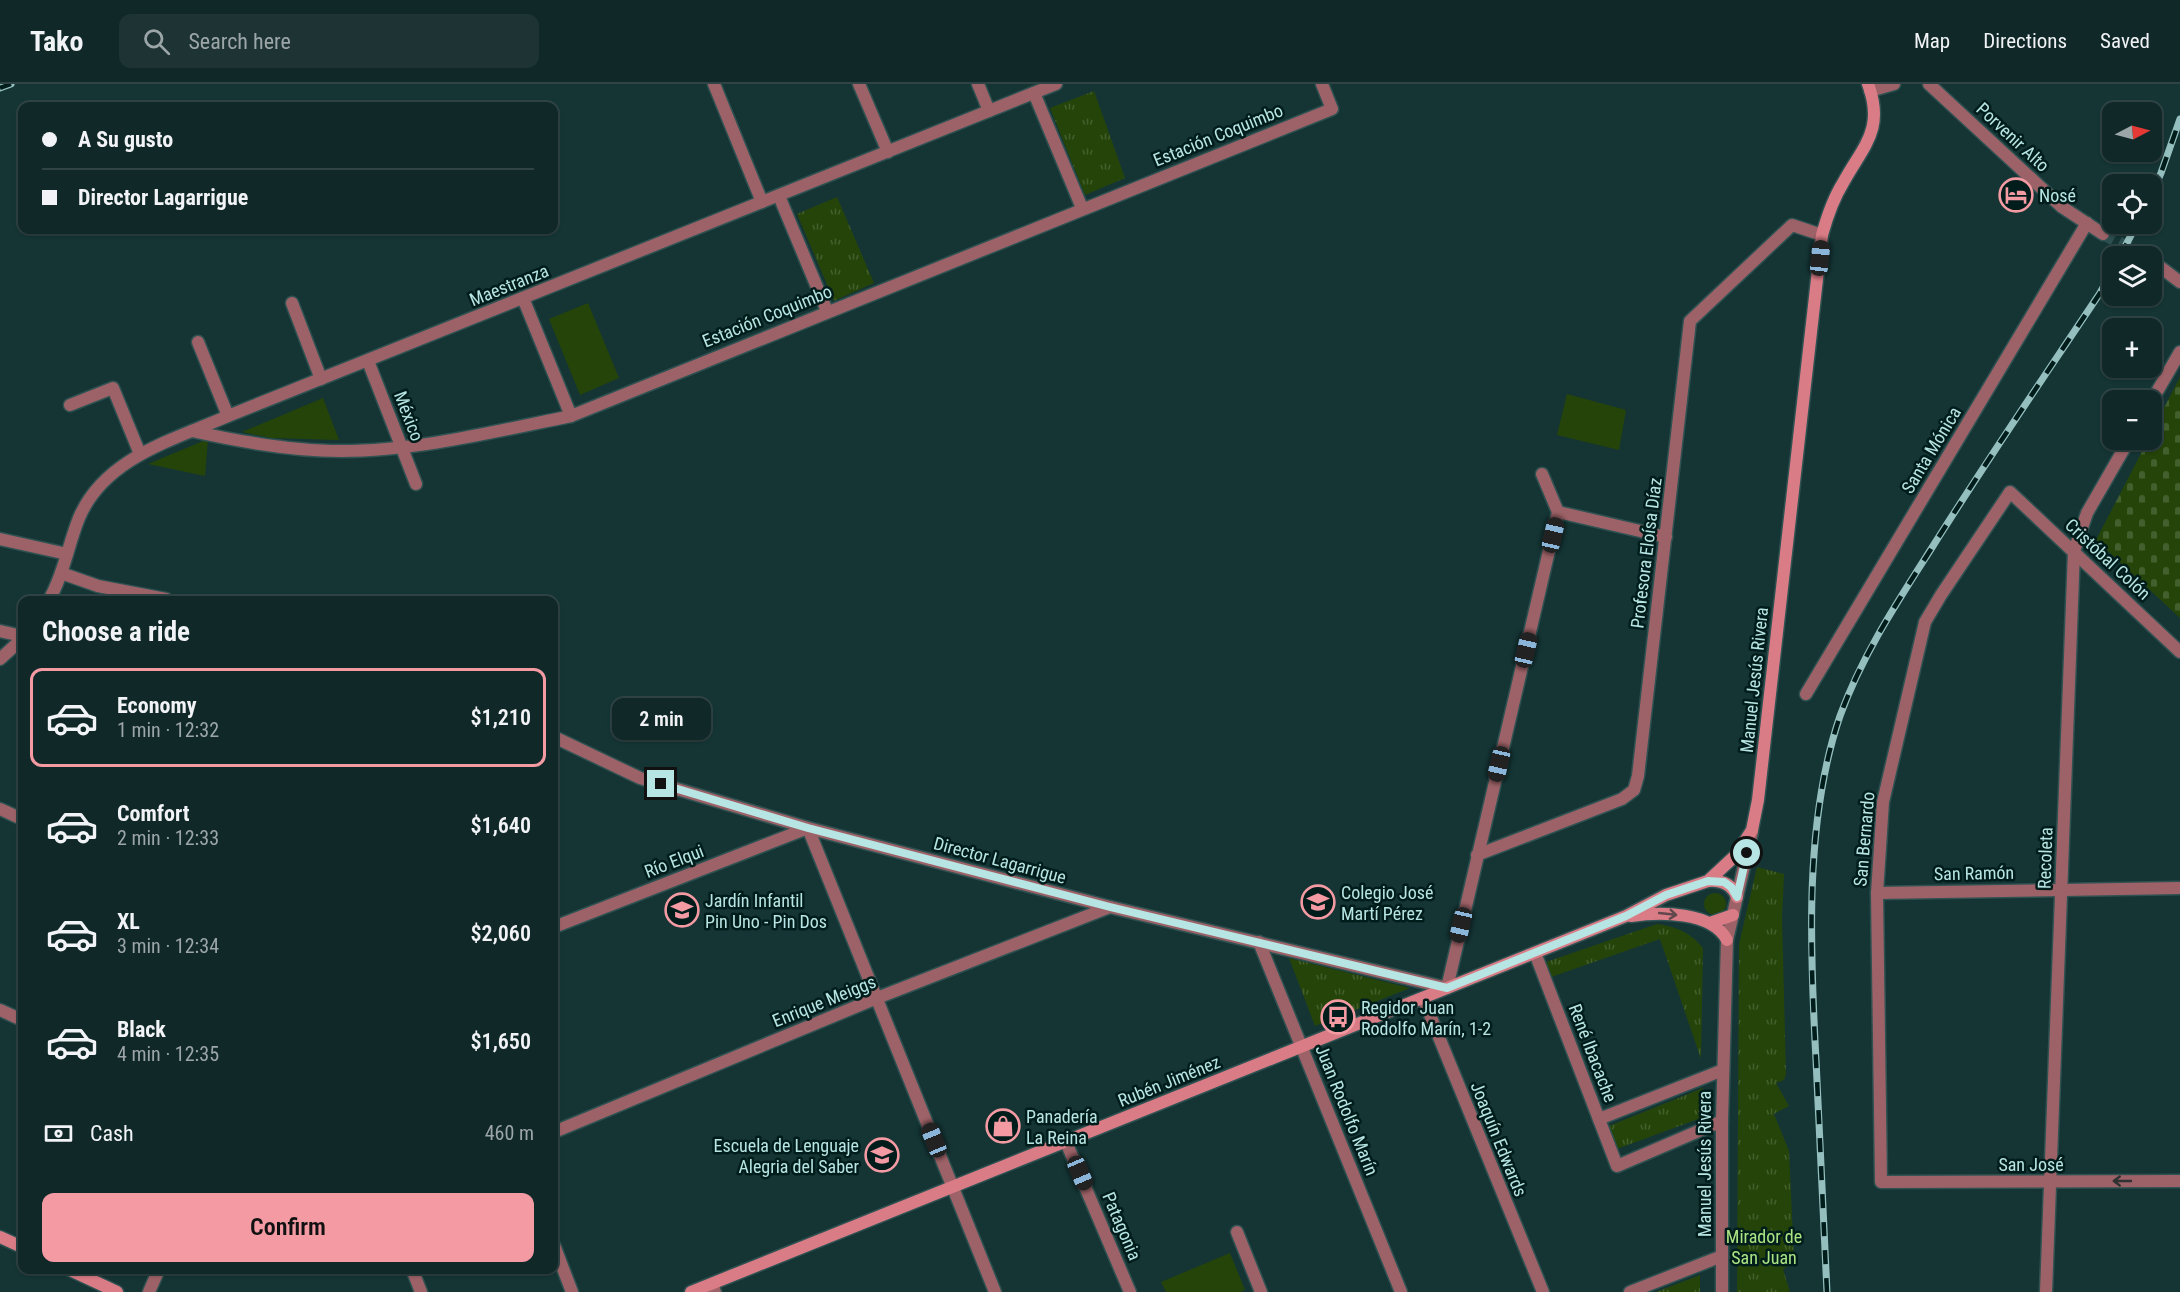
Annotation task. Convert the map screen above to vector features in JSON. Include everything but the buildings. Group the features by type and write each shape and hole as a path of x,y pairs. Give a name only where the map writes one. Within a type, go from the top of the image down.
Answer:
{"main road":[{"name":"Manuel Jesús Rivera","path":"1752,830 1763,759 1822,235 1834,199 1868,142 1874,117 1869,88"},
{"name":"Rubén Jiménez","path":"691,1292 714,1288 952,1187 1626,916 1666,895 1708,881 1736,855 1752,830"},
{"path":"1708,881 1724,882 1731,887 1737,897"},
{"name":"Rubén Jiménez","path":"1626,916 1669,913 1710,923"},
{"path":"1710,923 1733,915"},
{"path":"1710,923 1727,940"},
{"path":"0,1237 18,1246"},
{"path":"79,1274 117,1292"}],"street":[{"path":"714,84 762,202"},
{"path":"859,84 888,152"},
{"path":"978,84 989,111"},
{"name":"Maestranza","path":"51,596 80,516 100,485 113,471 140,454 228,416 1056,84"},
{"name":"Estación Coquimbo","path":"192,431 247,444 329,450 401,447 500,431 571,416 1332,109 1322,84"},
{"path":"1869,88 1894,84"},
{"name":"Porvenir Alto","path":"1929,84 2062,207 2102,233"},
{"path":"1034,93 1082,208"},
{"path":"779,196 827,311"},
{"name":"Santa Mónica","path":"1806,694 2087,223"},
{"name":"Profesora Eloísa Díaz","path":"1477,855 1622,799 1634,790 1638,776 1690,321 1792,225 1822,235"},
{"path":"2162,268 2180,282"},
{"path":"523,298 571,416"},
{"path":"292,303 321,379"},
{"path":"198,342 228,416"},
{"path":"2158,390 2180,352"},
{"name":"México","path":"368,361 416,484"},
{"path":"70,405 113,388 140,454"},
{"name":"Recoleta","path":"2046,1292 2074,552 2086,513 2123,450"},
{"path":"1447,988 1558,512 1542,474"},
{"name":"Cristóbal Colón","path":"2010,492 2180,652"},
{"name":"San Bernardo","path":"1881,1182 1877,893 1883,802 1925,622 2010,492"},
{"path":"1558,512 1666,537"},
{"path":"0,539 67,554"},
{"path":"61,573 98,586 153,596"},
{"path":"0,632 18,636"},
{"path":"0,659 18,641"},
{"name":"Director Lagarrigue","path":"558,739 640,778 808,828 1110,907 1447,988"},
{"path":"0,809 18,817"},
{"path":"808,828 995,1292"},
{"name":"Río Elqui","path":"558,925 808,828"},
{"name":"Manuel Jesús Rivera","path":"1722,1292 1722,1121 1727,940 1752,830"},
{"name":"San Ramón","path":"1877,893 2180,888"},
{"name":"Enrique Meiggs","path":"558,1130 877,998 1110,907"},
{"name":"Juan Rodolfo Marín","path":"1259,942 1401,1292"},
{"name":"René Ibacache","path":"1535,953 1617,1166 1722,1121"},
{"name":"Joaquín Edwards","path":"1423,998 1543,1292"},
{"path":"0,1010 18,1018"},
{"path":"1599,1119 1723,1070"},
{"name":"Patagonia","path":"1066,1142 1131,1292"},
{"name":"San José","path":"1881,1182 2180,1181"},
{"path":"1237,1232 1261,1292"},
{"path":"558,1255 572,1292"},
{"path":"1630,1292 1722,1256"},
{"path":"149,1292 157,1274"},
{"path":"414,1274 422,1292"}],"green space":[{"path":"1094,91 1125,178 1085,195 1050,108"},
{"path":"837,197 874,283 834,301 797,214"},
{"path":"588,303 619,378 580,395 549,319"},
{"path":"2180,377 2180,618 2096,540 2143,450 2162,450 2162,412"},
{"path":"1567,394 1626,410 1619,450 1557,435"},
{"path":"323,398 339,440 271,438 242,432"},
{"path":"208,439 205,476 148,464"},
{"name":"Mirador de San Juan","path":"1757,867 1784,874 1782,918 1786,1074 1784,1080 1776,1083 1789,1106 1774,1114 1789,1151 1794,1259 1783,1269 1790,1292 1737,1292 1739,944"},
{"path":"1715,893 1723,896 1726,904 1723,912 1715,915 1707,912 1704,904 1707,896"},
{"path":"1657,924 1683,931 1703,948 1701,1059 1660,939 1551,977 1546,962"},
{"path":"1289,958 1410,988 1315,1026"},
{"path":"1703,1088 1701,1118 1617,1149 1609,1126"},
{"path":"1230,1253 1245,1290 1240,1292 1166,1292 1161,1282"},
{"path":"1700,1275 1700,1292 1656,1292"}],"tunnel":[{"path":"2103,234 2126,246"}],"railway":[{"path":"0,88 11,84"},
{"path":"2161,174 2180,119"},
{"path":"2125,246 2132,234"},
{"path":"1827,1292 1811,931 1815,842 1828,756 1849,693 1882,629 1953,514 2102,289"}],"place":[{"name":"Nosé","path":"2016,195"},
{"name":"Colegio José Martí Pérez","path":"1318,902"},
{"name":"Jardín Infantil Pin Uno - Pin Dos","path":"682,910"},
{"name":"Regidor Juan Rodolfo Marín, 1-2","path":"1338,1017"},
{"name":"Panadería La Reina","path":"1003,1126"},
{"name":"Escuela de Lenguaje Alegria del Saber","path":"882,1155"}],"route":[{"path":"661,784 808,828 1110,907 1447,988 1626,916 1666,895 1708,881 1724,882 1731,887 1737,897 1747,853"}]}
